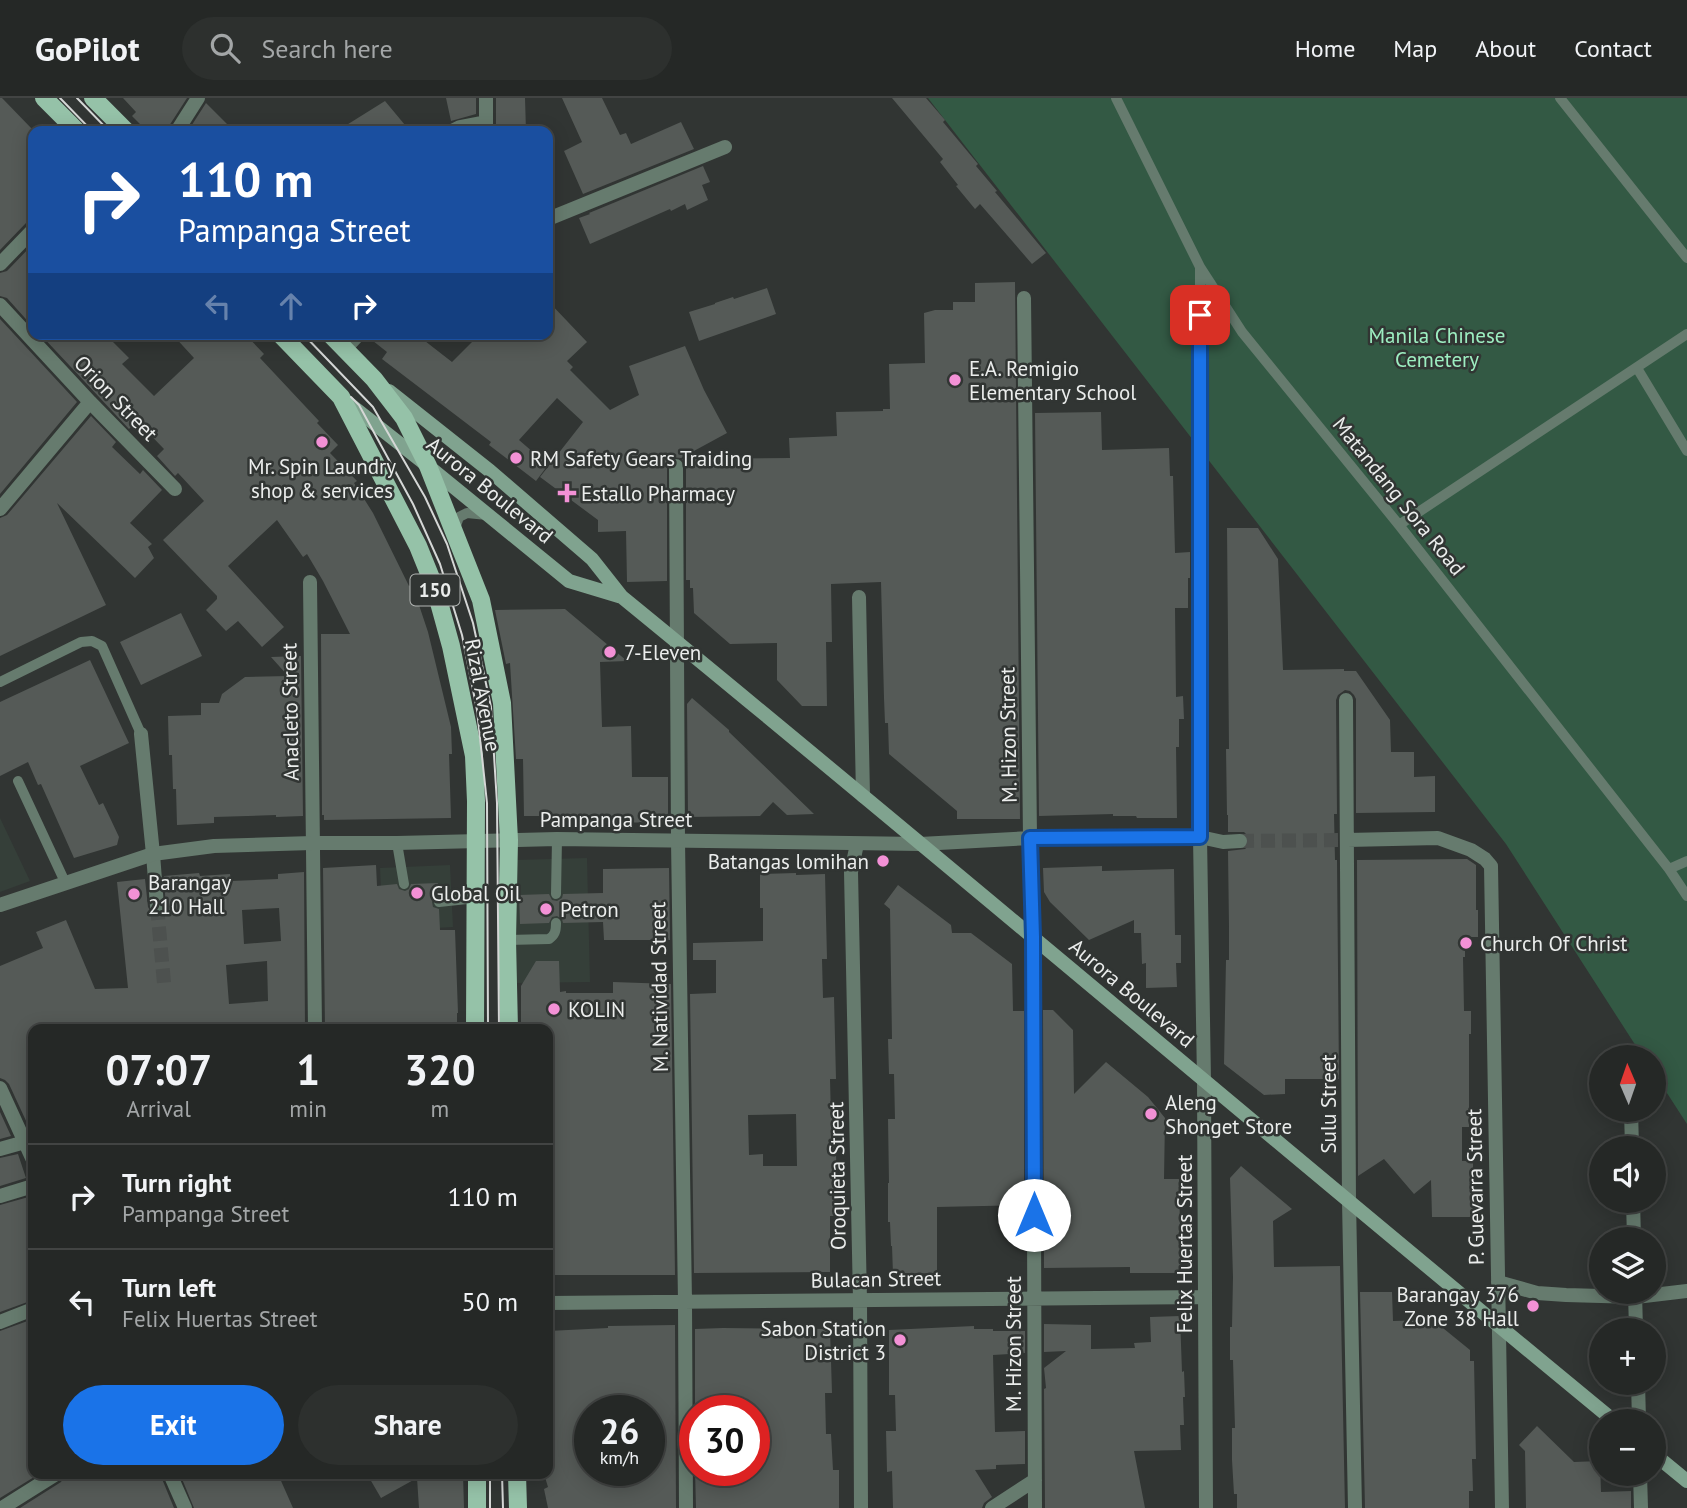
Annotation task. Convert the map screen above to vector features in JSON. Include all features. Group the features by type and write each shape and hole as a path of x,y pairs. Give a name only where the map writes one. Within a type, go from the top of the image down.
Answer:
{"main road":[{"path":"44,98 72,126"},
{"path":"93,98 121,126"},
{"name":"Rizal Avenue","path":"286,340 341,397 418,546 435,588 451,646 474,756 475,1024"},
{"name":"Rizal Avenue","path":"336,340 374,379 404,418 428,466 481,600 502,703 509,840 509,1024"},
{"name":"Aurora Boulevard","path":"374,379 490,471 592,559 622,597 1599,1409"},
{"name":"Aurora Boulevard","path":"341,397 569,581 622,597"},
{"path":"1666,1464 1687,1481"},
{"path":"477,1479 477,1508"},
{"path":"517,1479 517,1508"}],"street":[{"path":"180,126 198,98"},
{"path":"486,98 486,126"},
{"path":"553,217 725,147"},
{"path":"0,264 28,235"},
{"name":"M. Hizon Street","path":"1024,299 1033,937 1035,1508"},
{"name":"Orion Street","path":"0,305 28,335"},
{"name":"Orion Street","path":"32,340 175,489"},
{"path":"345,349 353,340"},
{"path":"0,509 90,402"},
{"name":"Felix Huertas Street","path":"1200,411 1200,837 1206,1508"},
{"name":"M. Natividad Street","path":"676,466 686,1508"},
{"name":"Anacleto Street","path":"310,582 315,1024"},
{"path":"859,597 863,796"},
{"name":"Sulu Street","path":"1346,700 1349,1201 1355,1508"},
{"path":"141,734 157,906"},
{"name":"Pampanga Street","path":"0,905 153,854 214,846 557,839 857,844 920,844 1030,838 1200,837 1223,842 1240,841"},
{"name":"P. Guevarra Street","path":"1347,840 1438,838 1471,850 1491,866 1502,1508"},
{"name":"Oroquieta Street","path":"857,844 851,872 860,1300 861,1508"},
{"path":"0,1088 28,1149"},
{"path":"0,1149 25,1142"},
{"path":"0,1196 28,1188"},
{"path":"1498,1282 1537,1293 1589,1296"},
{"path":"1666,1292 1687,1291"},
{"name":"Bulacan Street","path":"553,1303 1205,1297"},
{"path":"0,1322 28,1311"},
{"path":"2,1508 48,1479"},
{"path":"172,1479 185,1508"},
{"path":"992,1508 1035,1480"},
{"path":"1640,1486 1641,1508"}],"lane":[{"name":"Matandang Sora Road","path":"1116,98 1200,267 1242,332 1399,525 1687,895"},
{"path":"1560,98 1687,258"},
{"name":"Felix Huertas Street","path":"1200,267 1200,411"},
{"path":"1399,525 1687,334"},
{"path":"1637,368 1687,451"},
{"path":"454,532 459,517 467,513 488,514"},
{"path":"0,682 80,642 92,641 102,646 141,734"},
{"path":"18,781 60,866 65,882"},
{"path":"556,894 557,839"},
{"path":"397,843 404,884"},
{"path":"1669,869 1687,860"},
{"path":"439,902 476,898"},
{"path":"507,940 549,939 555,932 556,923"}],"shaded area":[{"path":"0,818 30,881 0,892"},
{"path":"587,858 590,982 516,983 514,860"},
{"path":"450,865 453,927 383,931 380,868"}],"green space":[{"name":"Manila Chinese Cemetery","path":"928,98 1687,98 1687,1124 1666,1092 1666,1045 1635,1045 1506,844"}],"building":[{"path":"2,98 29,126 28,222 0,250"},
{"path":"123,98 187,98 169,126 142,126 132,116 136,112"},
{"path":"446,98 476,98 476,114 451,121"},
{"path":"496,98 525,98 526,126 496,126"},
{"path":"562,98 602,98 620,135 626,133 631,144 681,122 694,149 583,194 564,151 582,142"},
{"path":"892,98 926,98 978,164 976,166 997,191 995,192 1046,253 1032,264 980,204 975,209 940,162 943,159"},
{"path":"385,101 406,126 345,126"},
{"path":"206,103 229,126 191,126"},
{"path":"703,166 710,182 702,185 708,200 687,210 685,204 671,211 670,209 590,244 579,218"},
{"path":"28,249 28,321 7,298 0,296 0,273 7,271"},
{"path":"1015,282 1020,819 957,819 957,811 889,754 888,723 885,723 881,582 831,584 832,642 826,642 827,706 802,706 777,680 777,643 730,644 694,613 693,588 690,588 690,580 686,580 686,466 682,459 790,458 789,438 837,436 836,412 890,409 889,364 925,363 924,313 953,310 953,302 975,302 975,283"},
{"path":"767,288 776,314 699,341 689,312"},
{"path":"553,306 587,342 567,361 573,367 570,370 610,410 639,395 629,366 685,346 727,433 681,458 672,457 667,462 667,581 627,582 626,531 598,532 598,520 540,477 583,422 557,398 519,440 548,465 536,481 489,445 491,442 382,359 387,352 372,340 424,340 452,362 474,340 553,340"},
{"path":"0,319 77,402 0,494"},
{"path":"46,340 111,340 129,358 122,364 154,396 194,358 178,340 251,340 264,354 260,358 338,445 330,453 357,481 354,483 373,513 409,586 412,584 428,632 451,727 451,818 324,820 321,634 350,634 307,554 303,557 277,520 228,566 284,627 262,647 238,621 226,631 206,610 217,596 163,540 204,501 178,473 175,476 157,456 164,449 137,421 129,429"},
{"path":"1101,412 1102,450 1169,448 1170,476 1173,476 1175,553 1190,552 1188,608 1175,608 1176,697 1183,696 1184,719 1179,719 1179,747 1176,747 1177,818 1137,818 1113,814 1039,816 1035,413"},
{"path":"91,416 116,442 112,447 140,474 143,470 162,490 130,523 152,544 148,547 154,558 135,578 57,503 106,605 0,656 0,518 7,515"},
{"path":"1227,528 1258,528 1278,559 1283,670 1356,671 1390,720 1391,752 1414,752 1414,777 1435,776 1435,812 1356,813 1356,699 1350,691 1345,690 1338,695 1337,814 1334,814 1337,860 1339,1079 1285,1079 1285,1094 1264,1095 1224,1064 1226,960 1229,960 1228,851 1245,849 1250,841 1244,832 1228,832"},
{"path":"565,609 627,661 600,662 602,727 631,726 632,777 668,777 668,822 566,826 566,816 524,816 523,759 516,759 510,663 506,664 495,610"},
{"path":"181,613 202,656 141,685 120,642"},
{"path":"301,656 303,816 214,817 214,823 177,825 176,789 173,789 172,755 169,755 168,716 201,715 201,703 219,703 222,694 245,677 288,676 271,657"},
{"path":"90,660 129,743 80,766 99,805 103,803 119,837 117,845 74,858 41,784 38,785 28,762 0,776 0,702"},
{"path":"692,698 729,730 814,814 787,815 773,802 760,816 688,817 687,704"},
{"path":"1467,859 1476,865 1478,910 1478,937 1465,937 1463,957 1464,1011 1471,1011 1471,1034 1469,1127 1462,1127 1462,1161 1473,1161 1473,1217 1432,1217 1431,1180 1414,1194 1384,1159 1358,1176 1357,860"},
{"path":"376,865 377,886 397,884 399,889 405,891 411,884 438,883 438,895 434,896 432,902 433,907 439,909 440,930 455,930 457,1024 325,1024 323,868"},
{"path":"1102,866 1102,871 1174,869 1175,935 1181,935 1181,963 1176,963 1177,987 1146,988 1146,963 1142,964 1141,933 1134,933 1134,920 1089,940 1050,902 1044,892 1043,868"},
{"path":"669,868 670,940 604,940 603,922 563,923 557,916 552,917 549,923 520,924 519,895 549,894 552,900 557,901 563,894 603,893 603,869"},
{"path":"304,872 305,1024 28,1024 27,1123 9,1084 0,1078 0,966 43,948 36,932 66,920 95,989 128,988 117,882 145,879 148,907 152,914 157,916 166,910 164,876 199,873 200,876 230,874 231,881 278,879 278,874","holes":["279,908 281,941 244,944 242,910","267,961 268,1001 229,1004 226,965"]},
{"path":"760,874 825,874 827,959 822,959 823,998 834,997 836,1079 830,1079 831,1118 835,1118 837,1187 835,1216 830,1216 830,1272 694,1273 690,994 716,993 716,960 693,960 693,943 763,941","holes":["796,1114 797,1166 763,1166 763,1154 749,1155 748,1115"]},
{"path":"898,885 951,925 952,933 971,933 1012,964 1013,1011 1024,1011 1024,1205 937,1207 937,1273 893,1274 888,1222 888,1119 895,1119 894,1074 889,1074 888,1039 892,1039 890,909 884,904"},
{"path":"536,961 559,961 560,992 613,993 613,982 671,984 675,1275 553,1275 553,1024 521,1024 521,986"},
{"path":"1043,1010 1053,1010 1073,1030 1074,1094 1106,1062 1148,1097 1165,1118 1164,1179 1179,1179 1181,1273 1130,1273 1130,1267 1044,1268"},
{"path":"0,1112 11,1136 0,1139"},
{"path":"18,1154 26,1178 0,1186 0,1158"},
{"path":"1241,1166 1292,1209 1273,1221 1274,1267 1340,1266 1345,1508 1237,1508 1232,1460 1232,1428 1235,1428 1233,1360 1230,1360 1233,1277 1230,1178"},
{"path":"28,1197 28,1302 0,1312 0,1205"},
{"path":"1360,1292 1392,1292 1393,1321 1427,1320 1427,1324 1438,1324 1470,1350 1470,1361 1474,1361 1476,1459 1472,1459 1473,1491 1469,1491 1469,1508 1365,1508"},
{"path":"1180,1316 1185,1397 1184,1425 1180,1425 1181,1450 1134,1451 1145,1508 1045,1508 1044,1368 1066,1351 1044,1352 1044,1324 1091,1325 1091,1349 1135,1348 1134,1343 1151,1342 1150,1317"},
{"path":"28,1321 28,1479 31,1479 0,1498 0,1331"},
{"path":"675,1325 676,1508 548,1508 544,1489 548,1487 546,1479 553,1479 553,1331 608,1326"},
{"path":"974,1326 974,1329 993,1331 1025,1331 1025,1353 993,1355 995,1432 1025,1431 1025,1464 996,1465 996,1469 975,1470 992,1497 982,1508 893,1508 892,1471 887,1472 886,1431 896,1431 895,1395 889,1395 889,1330"},
{"path":"695,1329 830,1329 832,1393 825,1393 826,1434 831,1434 833,1470 839,1470 839,1508 696,1508 695,1486 770,1486 770,1395 695,1395"},
{"path":"1537,1426 1574,1462 1589,1461 1589,1486 1601,1486 1601,1492 1631,1491 1631,1508 1526,1508 1525,1451 1519,1445"},
{"path":"63,1479 162,1479 174,1508 20,1508"},
{"path":"182,1479 280,1479 293,1508 194,1508"},
{"path":"370,1479 415,1479 381,1498"},
{"path":"417,1479 463,1479 464,1508 419,1508"}],"tunnel":[{"path":"1240,841 1347,840"},
{"path":"157,906 164,983"}],"tram line":[{"path":"60,98 87,126"},
{"path":"77,98 104,126"},
{"path":"309,340 373,407 425,497 447,544 473,623 491,707 497,803 499,1024"},
{"path":"351,397 359,405 413,504 440,564 462,635 477,710 487,803 488,1024"},
{"path":"490,1479 490,1508"},
{"path":"502,1479 503,1508"}],"place":[{"name":"E.A. Remigio Elementary School","path":"955,380"},
{"name":"Mr. Spin Laundry shop & services","path":"322,442"},
{"name":"RM Safety Gears Traiding","path":"516,458"},
{"name":"Estallo Pharmacy","path":"567,493"},
{"name":"7-Eleven","path":"610,652"},
{"name":"Batangas lomihan","path":"883,861"},
{"name":"Global Oil","path":"417,893"},
{"name":"Barangay 210 Hall","path":"134,894"},
{"name":"Petron","path":"546,909"},
{"name":"Church Of Christ","path":"1466,943"},
{"name":"KOLIN","path":"554,1009"},
{"name":"Aleng Shonget Store","path":"1151,1114"},
{"name":"Barangay 376 Zone 38 Hall","path":"1533,1306"},
{"name":"Sabon Station District 3","path":"900,1340"}],"route":[{"path":"1034,1215 1030,838 1200,837 1200,315"}]}
